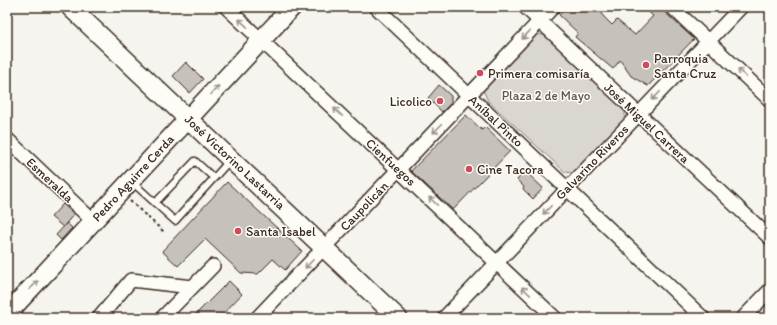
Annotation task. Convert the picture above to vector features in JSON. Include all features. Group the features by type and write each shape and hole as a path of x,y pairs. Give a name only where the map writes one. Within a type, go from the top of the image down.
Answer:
{"main road":[{"name":"José Victorino Lastarria","path":"70,7 231,158 398,318"},
{"name":"Pedro Aguirre Cerda","path":"7,314 292,7"}],"street":[{"name":"Cienfuegos","path":"226,7 555,318"},
{"name":"Aníbal Pinto","path":"376,7 703,318"},
{"name":"José Miguel Carrera","path":"525,7 770,238"},
{"name":"Caupolicán","path":"257,318 554,7"},
{"path":"672,7 770,100"},
{"name":"Galvarino Riveros","path":"444,318 741,7"},
{"name":"Esmeralda","path":"7,139 93,221"},
{"path":"162,318 213,266"},
{"path":"99,318 132,280 192,287"},
{"path":"743,318 770,290"}],"lane":[{"path":"126,187 154,203 175,221 231,158"},
{"path":"154,203 195,161 214,178"}],"path":[{"path":"126,187 164,232"}],"green space":[{"name":"Plaza 2 de Mayo","path":"537,34 547,36 625,111 625,119 573,173 565,172 488,101 483,90"}],"building":[{"path":"567,7 601,7 603,16 612,25 617,20 635,35 653,16 643,7 659,7 694,39 648,86 631,76 620,60 613,69 575,37 578,33 559,15"},
{"path":"186,62 203,79 190,93 173,76"},
{"name":"Licolico","path":"439,85 451,96 451,103 442,112 428,98"},
{"name":"Cine Tacora","path":"466,115 482,130 485,127 510,151 453,210 411,171"},
{"path":"525,171 543,188 533,199 523,189 524,187 517,180"},
{"name":"Santa Isabel","path":"227,182 302,251 285,270 273,259 258,274 241,273 205,239 178,266 162,251"},
{"path":"63,204 74,214 63,227 51,217"},
{"path":"67,223 72,228 61,240 56,235"},
{"path":"229,281 242,294 219,318 192,318"}],"place":[{"name":"Parroquia Santa Cruz","path":"646,65"},
{"name":"Primera comisaría","path":"480,73"},
{"name":"Licolico","path":"440,101"},
{"name":"Cine Tacora","path":"469,169"},
{"name":"Santa Isabel","path":"238,231"}]}
